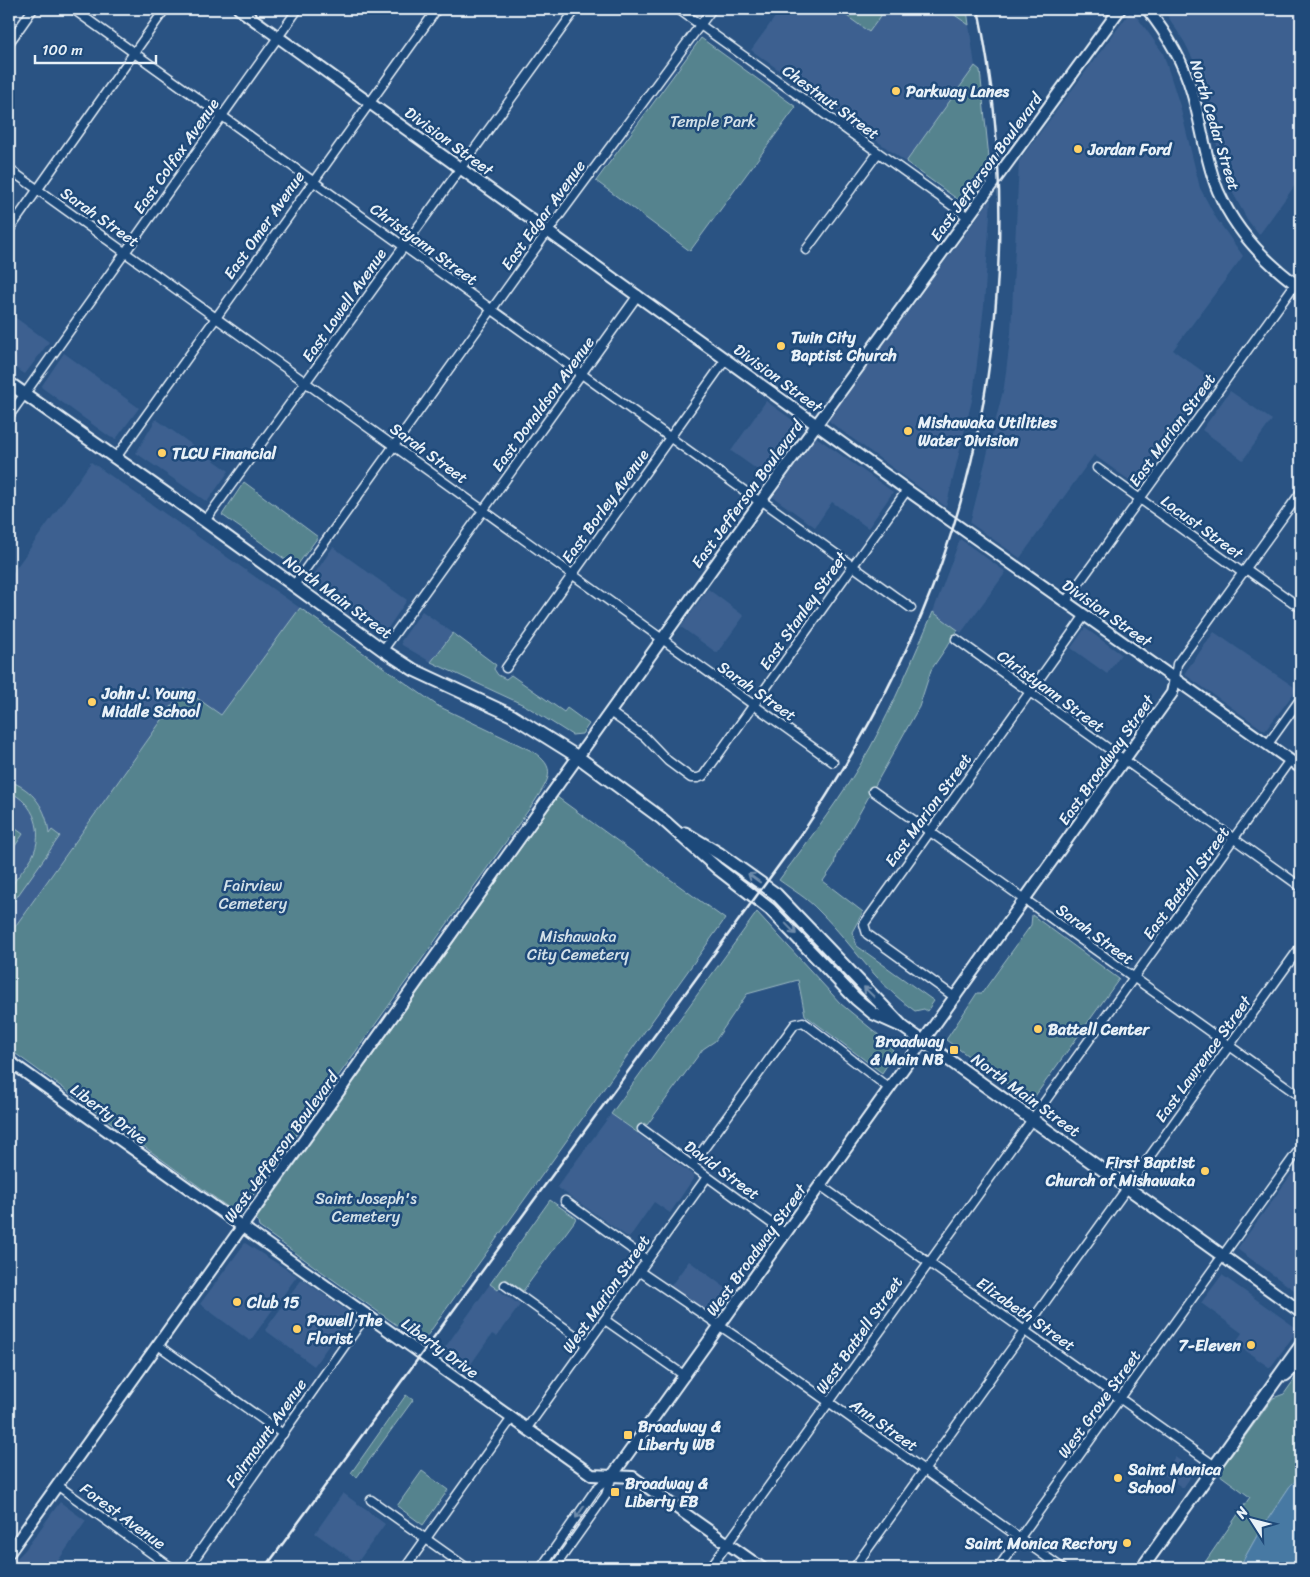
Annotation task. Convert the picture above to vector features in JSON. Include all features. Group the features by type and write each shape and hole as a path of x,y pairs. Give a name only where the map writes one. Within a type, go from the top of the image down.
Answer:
{"main road":[{"name":"North Main Street","path":"9,383 205,521 383,650 414,670 510,716 578,757 660,818 717,868 770,909 856,999 874,1014 903,1027 1301,1312"},
{"path":"1142,1568 1301,1345"},
{"path":"1274,1384 1301,1362"}],"street":[{"path":"9,43 33,9"},
{"name":"Christyann Street","path":"73,9 581,374 911,608"},
{"path":"9,230 165,9"},
{"name":"Division Street","path":"239,9 907,490 1301,768"},
{"name":"East Colfax Avenue","path":"9,416 298,9"},
{"name":"East Omer Avenue","path":"115,459 437,9"},
{"name":"East Lowell Avenue","path":"205,521 576,9"},
{"name":"Chestnut Street","path":"678,9 968,218"},
{"name":"East Edgar Avenue","path":"294,585 548,231 712,9"},
{"name":"East Jefferson Boulevard","path":"578,757 760,501 1120,9"},
{"name":"North Cedar Street","path":"1147,9 1166,34 1185,70 1210,168 1231,217 1259,253 1299,283"},
{"path":"806,250 878,153"},
{"name":"Sarah Street","path":"9,169 833,762"},
{"name":"East Marion Street","path":"1066,602 1299,283"},
{"name":"East Donaldson Avenue","path":"383,650 638,296"},
{"name":"East Borley Avenue","path":"506,668 726,359"},
{"name":"Locust Street","path":"1097,468 1244,571 1301,608"},
{"name":"East Stanley Street","path":"610,712 645,737 668,761 691,778 702,776 907,490"},
{"name":"East Broadway Street","path":"924,1042 1172,693 1177,664 1301,492"},
{"name":"East Marion Street","path":"956,998 867,934 863,927 1085,614"},
{"name":"Christyann Street","path":"956,639 1301,887"},
{"path":"1268,744 1301,698"},
{"name":"West Jefferson Boulevard","path":"9,1553 578,757"},
{"name":"East Battell Street","path":"1032,1119 1290,760"},
{"name":"Sarah Street","path":"873,791 1301,1097"},
{"name":"East Lawrence Street","path":"854,1568 1301,946"},
{"path":"692,1166 795,1024 803,1022 810,1026 890,1089"},
{"name":"West Broadway Street","path":"541,1568 596,1489 612,1476 685,1376 924,1042"},
{"name":"Liberty Drive","path":"9,1060 592,1475 633,1476 762,1568"},
{"name":"West Battell Street","path":"710,1568 1032,1119"},
{"name":"David Street","path":"642,1129 786,1234"},
{"name":"West Grove Street","path":"998,1568 1301,1147"},
{"name":"West Marion Street","path":"527,1428 707,1177"},
{"name":"Elizabeth Street","path":"821,1186 1215,1466"},
{"path":"564,1201 647,1260"},
{"name":"Ann Street","path":"639,1271 720,1326 1062,1568"},
{"path":"505,1285 588,1344"},
{"name":"Fairmount Avenue","path":"188,1568 367,1314"},
{"path":"605,1320 685,1376"},
{"path":"158,1345 283,1434"},
{"path":"405,1568 512,1418"},
{"name":"West Broadway Street","path":"554,1568 606,1495 612,1476"},
{"name":"Forest Avenue","path":"57,1485 172,1568"},
{"path":"371,1500 466,1568"}],"shaded area":[{"path":"781,9 946,9 969,25 975,66 906,162 751,50"},
{"path":"1163,9 1301,9 1301,177 1259,235 1247,219 1228,184 1200,74 1185,43"},
{"path":"1130,12 1137,17 1163,53 1180,106 1200,188 1216,218 1243,256 1173,350 1212,378 1136,485 1094,455 1020,558 970,523 1004,387 1011,333 1019,161"},
{"path":"991,199 984,306 973,396 946,507 830,422 829,419"},
{"path":"9,313 49,342 25,374 9,364"},
{"path":"64,353 139,408 116,439 110,437 41,387"},
{"path":"1230,391 1272,420 1243,460 1202,430"},
{"path":"766,401 801,426 766,476 731,451"},
{"path":"156,419 229,471 207,502 136,453"},
{"path":"816,437 893,492 868,528 832,502 815,527 773,497"},
{"name":"John J. Young Middle School","path":"91,462 300,608 221,715 184,689 9,935 9,578"},
{"path":"960,539 1006,572 961,633 933,612"},
{"path":"333,547 407,600 388,628 380,630 311,579"},
{"path":"708,589 744,616 717,653 681,627"},
{"path":"422,611 453,633 431,662 402,645 401,641"},
{"path":"1085,628 1121,654 1107,674 1071,648"},
{"path":"1214,632 1297,689 1265,731 1184,674"},
{"path":"611,1114 693,1175 693,1179 670,1213 654,1202 629,1238 557,1187"},
{"path":"1301,1161 1301,1295 1237,1249"},
{"path":"245,1243 297,1276 250,1341 200,1304"},
{"path":"689,1261 727,1289 709,1314 670,1287"},
{"path":"1222,1275 1295,1327 1297,1331 1270,1368 1235,1343 1242,1333 1201,1303"},
{"path":"302,1279 351,1314 314,1366 265,1330"},
{"path":"490,1284 520,1305 497,1337 492,1334 464,1374 439,1356"},
{"path":"1175,1457 1195,1471 1183,1488 1163,1474"},
{"path":"1301,1475 1301,1568 1239,1568 1258,1534 1290,1486"},
{"path":"343,1493 385,1524 357,1563 315,1533"},
{"path":"60,1502 86,1521 53,1568 11,1568 16,1559 25,1550"}],"green space":[{"path":"848,9 886,9 869,32 844,14"},
{"path":"946,9 967,9 969,25"},
{"name":"Temple Park","path":"701,38 796,107 690,251 596,181"},
{"path":"975,66 980,70 990,168 964,204 906,162"},
{"path":"244,482 318,537 296,567 222,515"},
{"name":"Fairview Cemetery","path":"300,608 438,706 532,751 545,763 548,768 548,774 547,780 535,801 246,1205 229,1208 9,1049 9,935 184,689 221,715"},
{"path":"933,612 958,630 931,670 919,707 836,855 834,865 823,881 863,912 852,932 857,946 934,1001 927,1011 924,1009 915,1011 876,976 815,907 779,880 838,799 870,748 895,698"},
{"path":"453,633 496,665 494,669 498,675 506,679 511,675 564,712 567,708 589,724 582,734 572,735 526,706 431,662"},
{"path":"9,781 32,795 42,808 49,834 52,830 60,836 9,908 9,891 32,857 36,847 37,828 31,810 18,797 9,792"},
{"name":"Mishawaka City Cemetery","path":"557,797 725,919 422,1343 259,1227 257,1218"},
{"path":"9,824 23,834 9,855"},
{"path":"757,912 841,1004 891,1045 894,1055 882,1073 805,1015 798,980 747,994 715,1041 703,1049 647,1125 644,1123 638,1133 611,1114"},
{"path":"1032,915 1119,979 1033,1099 1030,1100 946,1040 977,993 982,993 1031,925"},
{"path":"550,1200 576,1218 574,1222 523,1291 506,1279 498,1290 490,1284"},
{"path":"1301,1370 1301,1475 1290,1486 1258,1534 1239,1568 1201,1568 1250,1497 1216,1472 1225,1460 1231,1456 1273,1398 1284,1394"},
{"path":"406,1395 413,1400 357,1477 351,1473"},
{"path":"422,1471 448,1490 423,1525 397,1506"}],"railway":[{"path":"265,1568 801,835 842,770 897,670 928,600 962,497 978,429 990,359 997,289 999,219 997,148 990,78 978,9"}],"place":[{"name":"Parkway Lanes","path":"896,91"},
{"name":"Jordan Ford","path":"1078,149"},
{"name":"Twin City Baptist Church","path":"781,346"},
{"name":"Mishawaka Utilities Water Division","path":"908,431"},
{"name":"TLCU Financial","path":"162,453"},
{"name":"John J. Young Middle School","path":"92,702"},
{"name":"Battell Center","path":"1038,1029"},
{"name":"Broadway & Main NB","path":"954,1050"},
{"name":"First Baptist Church of Mishawaka","path":"1205,1171"},
{"name":"Club 15","path":"237,1302"},
{"name":"Powell The Florist","path":"297,1329"},
{"name":"7-Eleven","path":"1251,1345"},
{"name":"Broadway & Liberty WB","path":"628,1435"},
{"name":"Saint Monica School","path":"1118,1478"},
{"name":"Broadway & Liberty EB","path":"615,1492"},
{"name":"Saint Monica Rectory","path":"1127,1543"}],"park label":[{"name":"Saint Joseph's Cemetery","path":"366,1207"}]}
